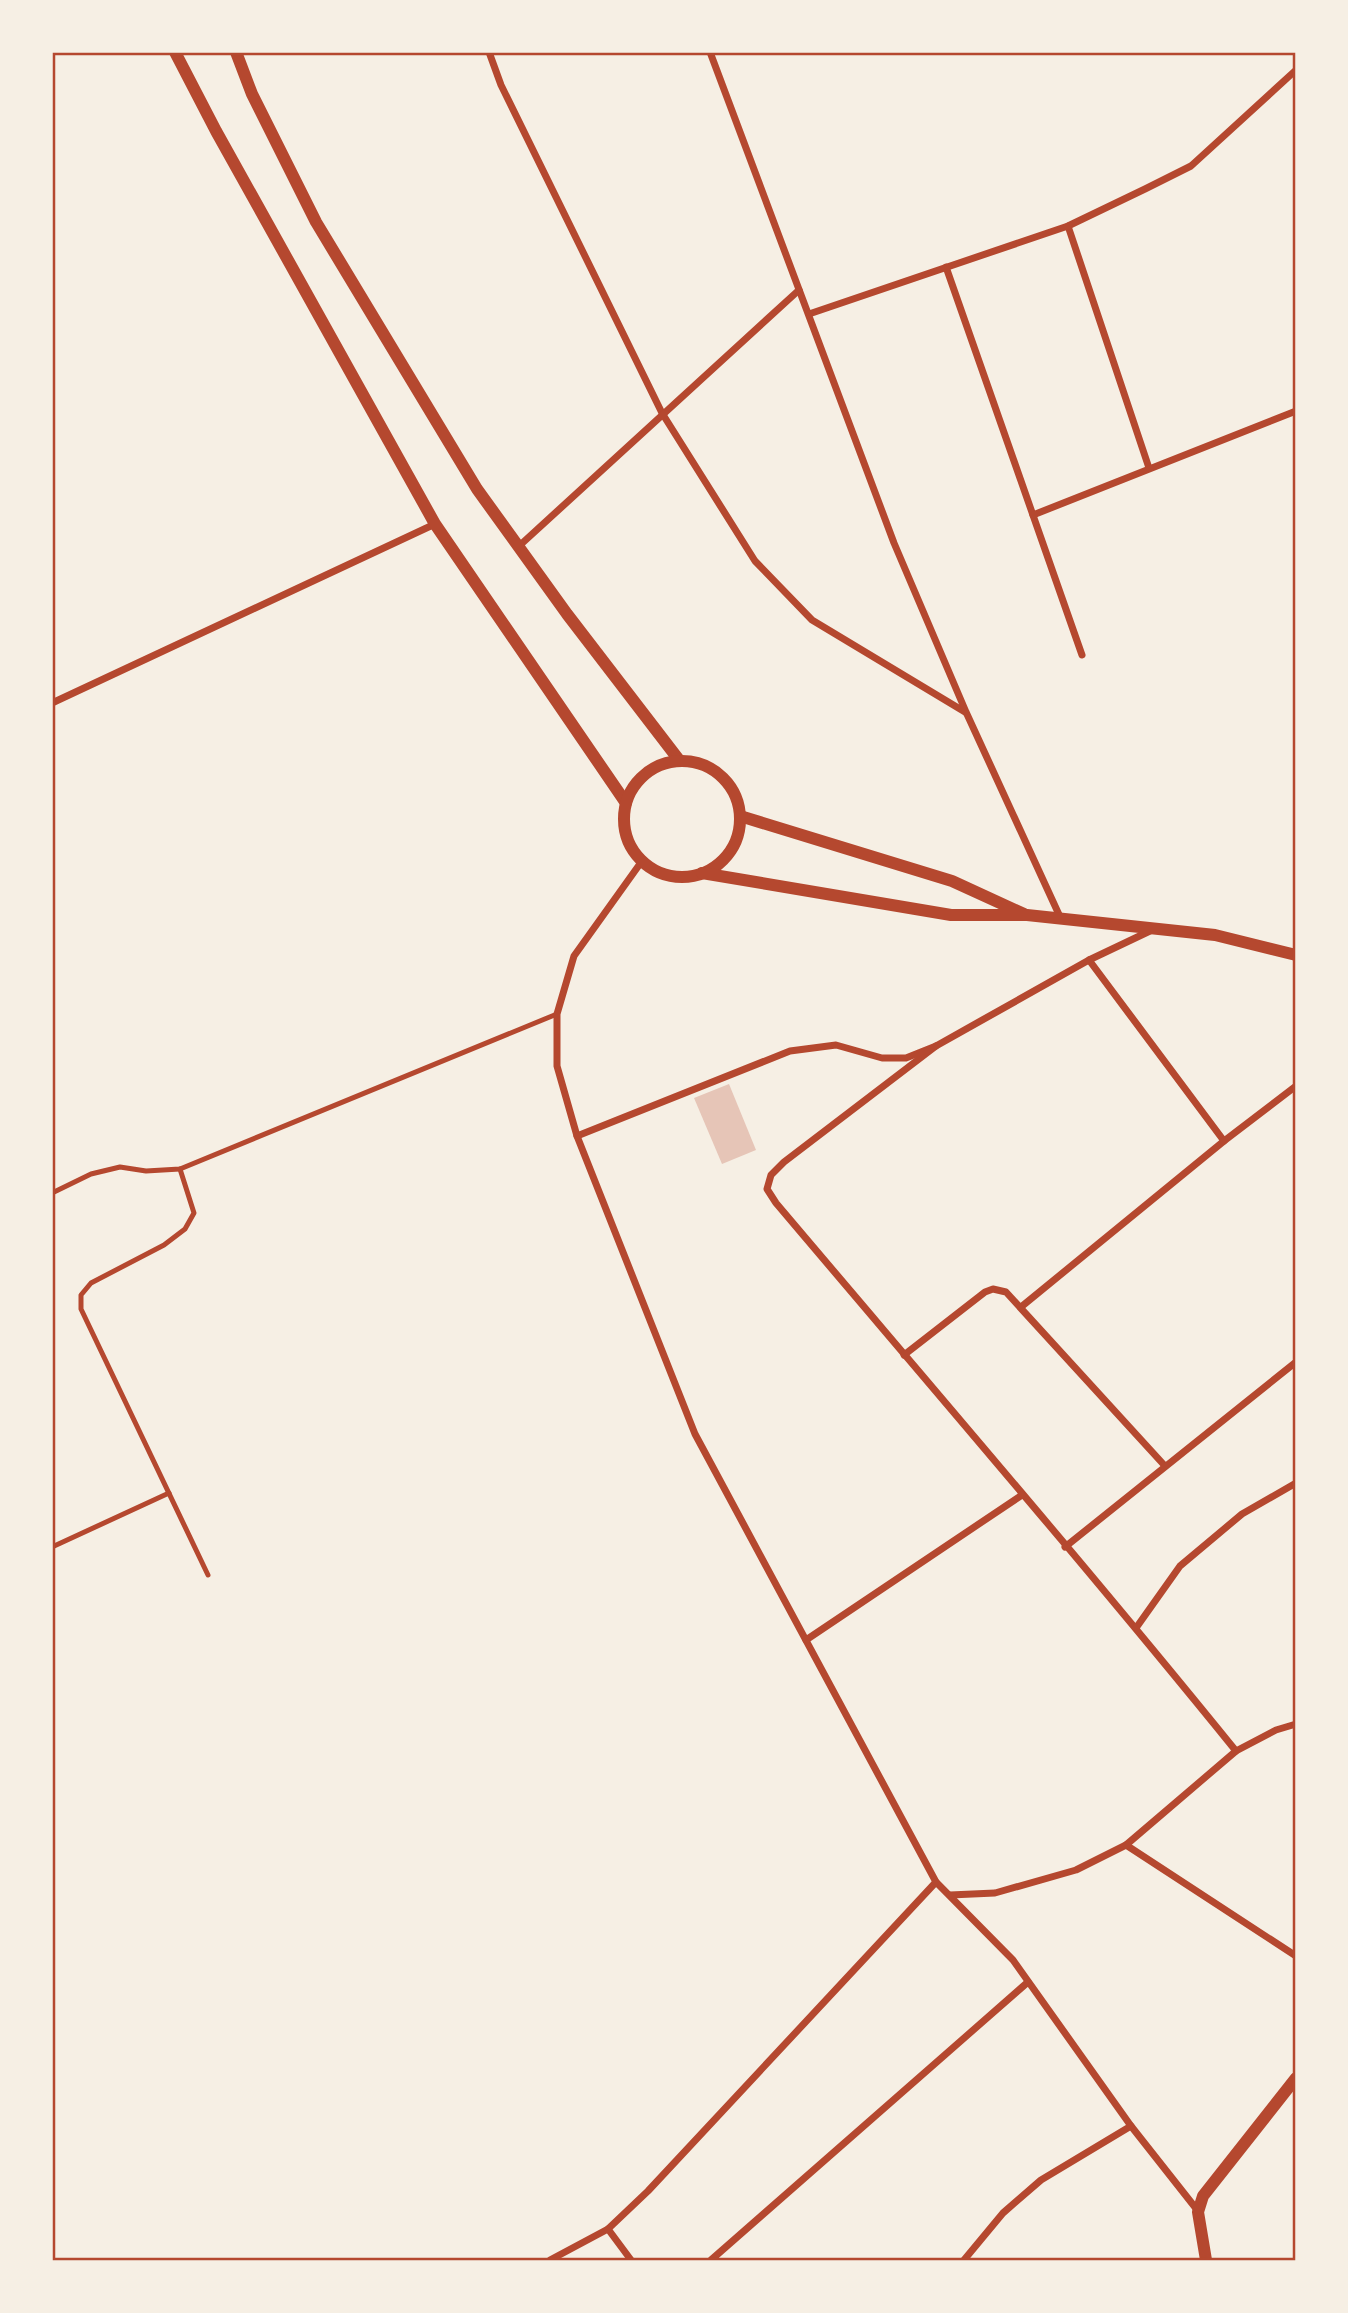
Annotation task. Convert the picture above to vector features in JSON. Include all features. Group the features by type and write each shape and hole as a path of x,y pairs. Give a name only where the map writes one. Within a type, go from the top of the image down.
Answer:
{"street":[{"path":"175,52 216,131 435,524 626,803"},
{"path":"236,52 252,94 316,222 477,489 679,760"},
{"path":"489,52 501,85 662,413 755,561 813,620 966,712"},
{"path":"710,52 894,543 966,712 1061,920"},
{"path":"808,314 1068,226 1191,166 1296,70"},
{"path":"1068,226 1149,468"},
{"path":"946,267 1082,655"},
{"path":"518,547 799,290"},
{"path":"1033,514 1296,411"},
{"path":"52,703 435,524"},
{"path":"679,760 698,762 714,770 727,782 736,798 740,816 738,834 730,851 718,864 702,873 671,876 655,871 632,849 626,835 626,803 633,787 646,774 679,760"},
{"path":"740,816 952,881 1027,915"},
{"path":"642,861 574,956 557,1014 557,1066 577,1136 695,1434 936,1882 1013,1960 1131,2126 1198,2212"},
{"path":"702,873 951,915 1027,915 1215,935 1296,955"},
{"path":"577,1136 790,1051 836,1045 882,1058 906,1058 936,1046 1089,960 1157,927"},
{"path":"1089,960 1224,1141"},
{"path":"936,1046 784,1162 771,1175 768,1189 776,1203 1136,1628 1236,1751"},
{"path":"1021,1307 1224,1141 1296,1086"},
{"path":"904,1355 985,1292 993,1289 1006,1292 1166,1466"},
{"path":"1065,1547 1296,1362"},
{"path":"1136,1628 1180,1566 1242,1514 1296,1483"},
{"path":"806,1640 1022,1495"},
{"path":"950,1895 995,1893 1076,1871 1126,1845 1236,1751 1276,1730 1296,1724"},
{"path":"1126,1845 1296,1956"},
{"path":"550,2260 608,2229 649,2191 936,1882"},
{"path":"711,2260 1028,1982"},
{"path":"1206,2260 1198,2212 1203,2196 1296,2078"},
{"path":"964,2260 1003,2213 1041,2180 1131,2126"},
{"path":"608,2229 632,2260"}],"lane":[{"path":"52,1193 91,1174 120,1167 146,1171 180,1169 557,1014"},
{"path":"180,1169 194,1213 185,1229 164,1245 91,1283 81,1295 81,1309 208,1575"},
{"path":"52,1547 169,1493"}],"building":[{"path":"729,1084 756,1150 722,1164 694,1098"}]}
